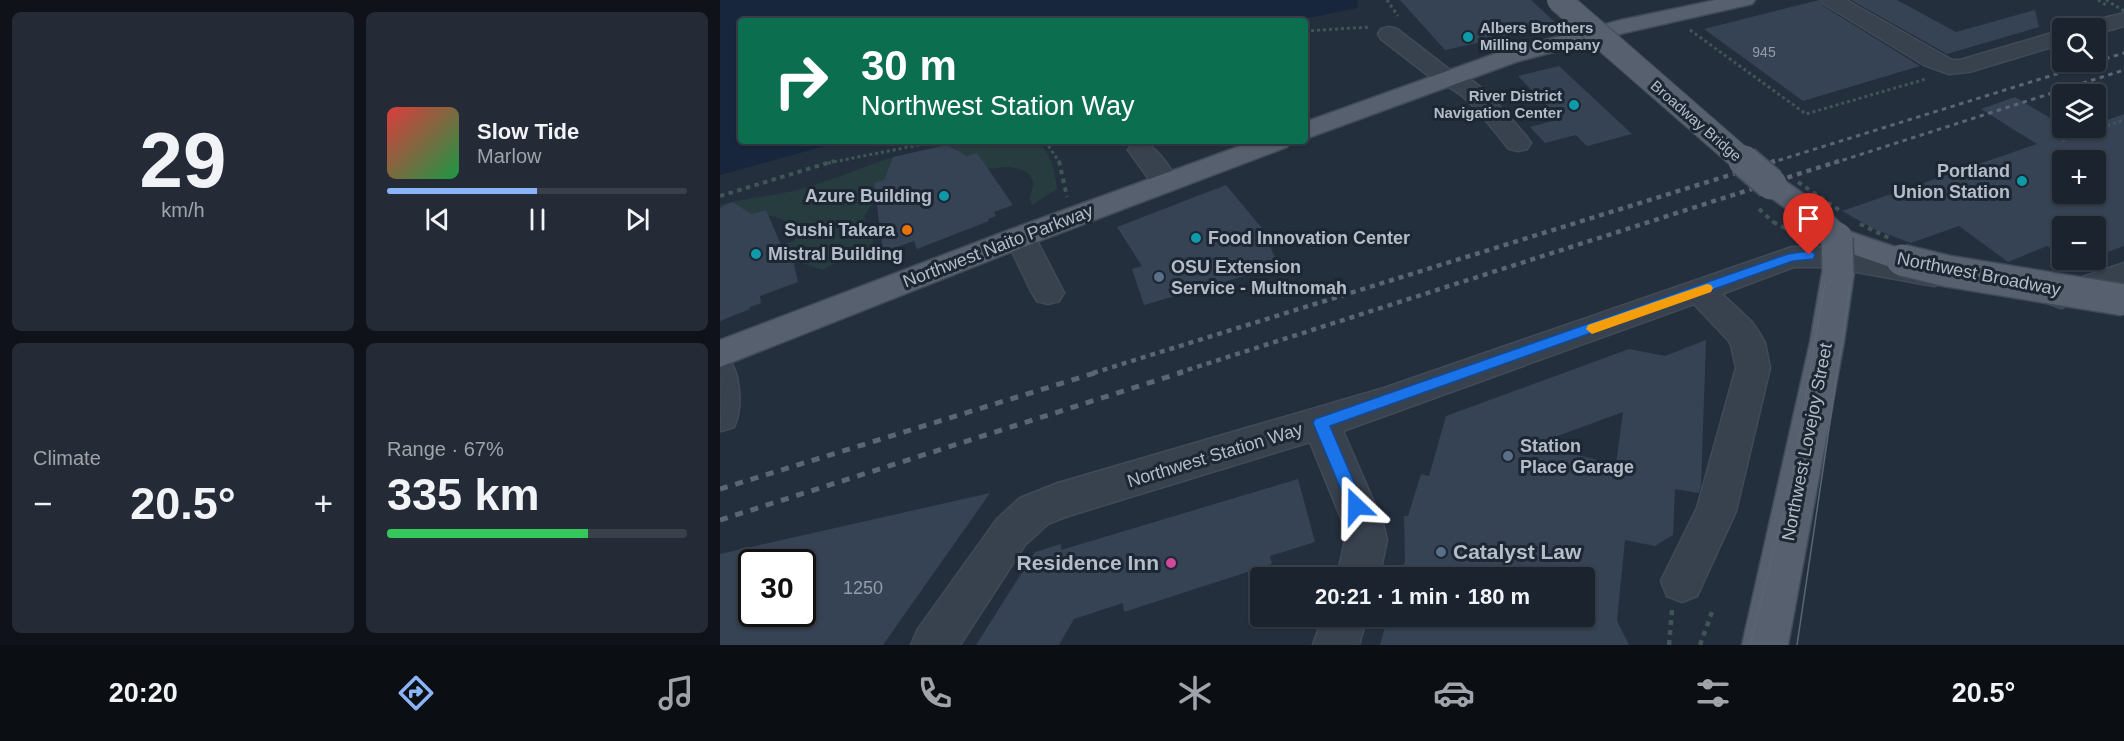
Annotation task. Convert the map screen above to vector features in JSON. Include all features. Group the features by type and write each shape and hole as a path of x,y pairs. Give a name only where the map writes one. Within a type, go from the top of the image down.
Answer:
{"main road":[{"name":"Broadway Bridge","path":"1559,0 1755,173 1819,219 1837,238"},
{"path":"1308,130 1448,77 1545,46 1745,0"},
{"name":"Northwest Naito Parkway","path":"720,354 1020,237 1270,144"},
{"name":"Northwest Broadway","path":"1837,238 1925,266 2124,300"},
{"name":"Northwest Lovejoy Street","path":"1765,644 1827,342 1839,264 1837,238"}],"street":[{"path":"1831,0 1932,60 1949,67 1961,67 2052,40"},
{"path":"2106,24 2124,20"},
{"path":"1384,31 1479,99 1518,143"},
{"path":"1141,150 1166,183"},
{"path":"1020,237 1048,293"},
{"name":"Northwest Station Way","path":"934,645 1006,539 1034,511 1058,501 1321,423 1792,257 1809,255 2124,306"},
{"path":"2059,296 2124,274"},
{"path":"1682,581 1716,511 1753,368 1748,343 1740,331 1700,291"},
{"path":"720,374 721,416"},
{"path":"1321,423 1363,523 1366,540 1360,567"},
{"path":"1336,645 1342,627"}],"path":[{"path":"2106,0 2124,11"},
{"path":"1670,16 1806,114 1949,72 1949,67"},
{"path":"1308,31 1384,31"},
{"path":"2062,141 2124,120"},
{"path":"720,196 818,167 888,149 920,144"},
{"path":"1047,144 1061,165 1065,193 1076,216"},
{"path":"1700,645 1712,612"}],"green space":[{"path":"1040,144 1052,163 1057,189 1032,205 1029,198 1033,184 1030,175 1020,169 983,167 947,145"},
{"path":"893,157 884,180 874,184 875,200 865,215 865,226 874,226 872,253 837,262 822,270 799,262 794,264 789,243 795,240 795,232 787,222 771,216 720,208 720,205 730,202 801,189 825,182"}],"water":[{"path":"720,0 1358,0 1357,8 1308,18 738,18 738,144 832,144 720,175"}],"building":[{"name":"Albers Brothers Milling Company","path":"1400,0 1531,0 1558,25 1445,50"},
{"path":"1819,0 1823,6 1920,66 1803,101 1704,29"},
{"path":"1851,0 1897,0 1956,32 2035,10 2039,27 1947,54"},
{"name":"River District Navigation Center","path":"1559,66 1632,134 1587,146 1576,135 1545,143 1530,127 1560,119 1518,76"},
{"name":"Portland Union Station","path":"2015,97 2052,119 2052,138 2106,138 2106,120 2124,114 2124,246 2106,252 2106,216 2052,216 2052,250 2047,246 2008,262 1959,226 1911,243 1876,230 1842,211 2037,144 1981,109"},
{"name":"Azure Building","path":"947,145 967,156 977,153 1013,205 994,212 996,216 988,219 989,221 917,249 914,241 883,252 874,183 884,180 893,157"},
{"name":"Food Innovation Center","path":"1226,185 1261,227 1279,266 1144,305 1132,269 1142,266 1117,227"},
{"name":"Mistral Building","path":"732,202 752,214 766,210 781,245 789,243 798,282 760,296 761,303 720,321 720,208"},
{"name":"Station Place Garage","path":"1706,340 1701,486 1699,493 1675,489 1673,535 1655,546 1625,540 1617,621 1629,645 1380,645 1385,627 1595,627 1595,567 1403,567 1404,516 1408,516 1421,474 1429,476 1446,416 1629,349 1665,356","holes":["1623,412 1616,464 1533,445"]},
{"path":"1298,479 1315,542 1270,556 1272,564 1250,567 1250,571 1124,612 1123,603 1074,619 1059,645 976,645 1035,552 1061,544 1061,550"},
{"path":"990,493 883,645 720,645 720,554 738,550 738,627 816,627 816,549 742,549"}],"tram line":[{"path":"1562,0 1740,155 1836,227 1846,246 1850,266 1847,307 1797,645"},
{"path":"1750,645 1792,478 1827,271 1825,251 1819,234 1810,219 1796,205"}],"railway":[{"path":"1770,163 2124,53"},
{"path":"1834,163 2124,70"},
{"path":"1093,373 1775,161"},
{"path":"1178,373 1839,161"},
{"path":"720,489 1098,372"},
{"path":"720,520 1183,372"}],"slow traffic":[{"path":"1592,329 1707,288"}],"place":[{"name":"Albers Brothers Milling Company","path":"1468,37"},
{"name":"River District Navigation Center","path":"1574,105"},
{"name":"Portland Union Station","path":"2022,181"},
{"name":"Azure Building","path":"944,196"},
{"name":"Sushi Takara","path":"907,230"},
{"name":"Food Innovation Center","path":"1196,238"},
{"name":"Mistral Building","path":"756,254"},
{"name":"OSU Extension Service - Multnomah","path":"1159,277"},
{"name":"Station Place Garage","path":"1508,456"},
{"name":"Catalyst Law","path":"1441,552"},
{"name":"Residence Inn","path":"1171,563"}],"route":[{"path":"1356,506 1321,423 1389,401 1792,257 1809,255"}]}
